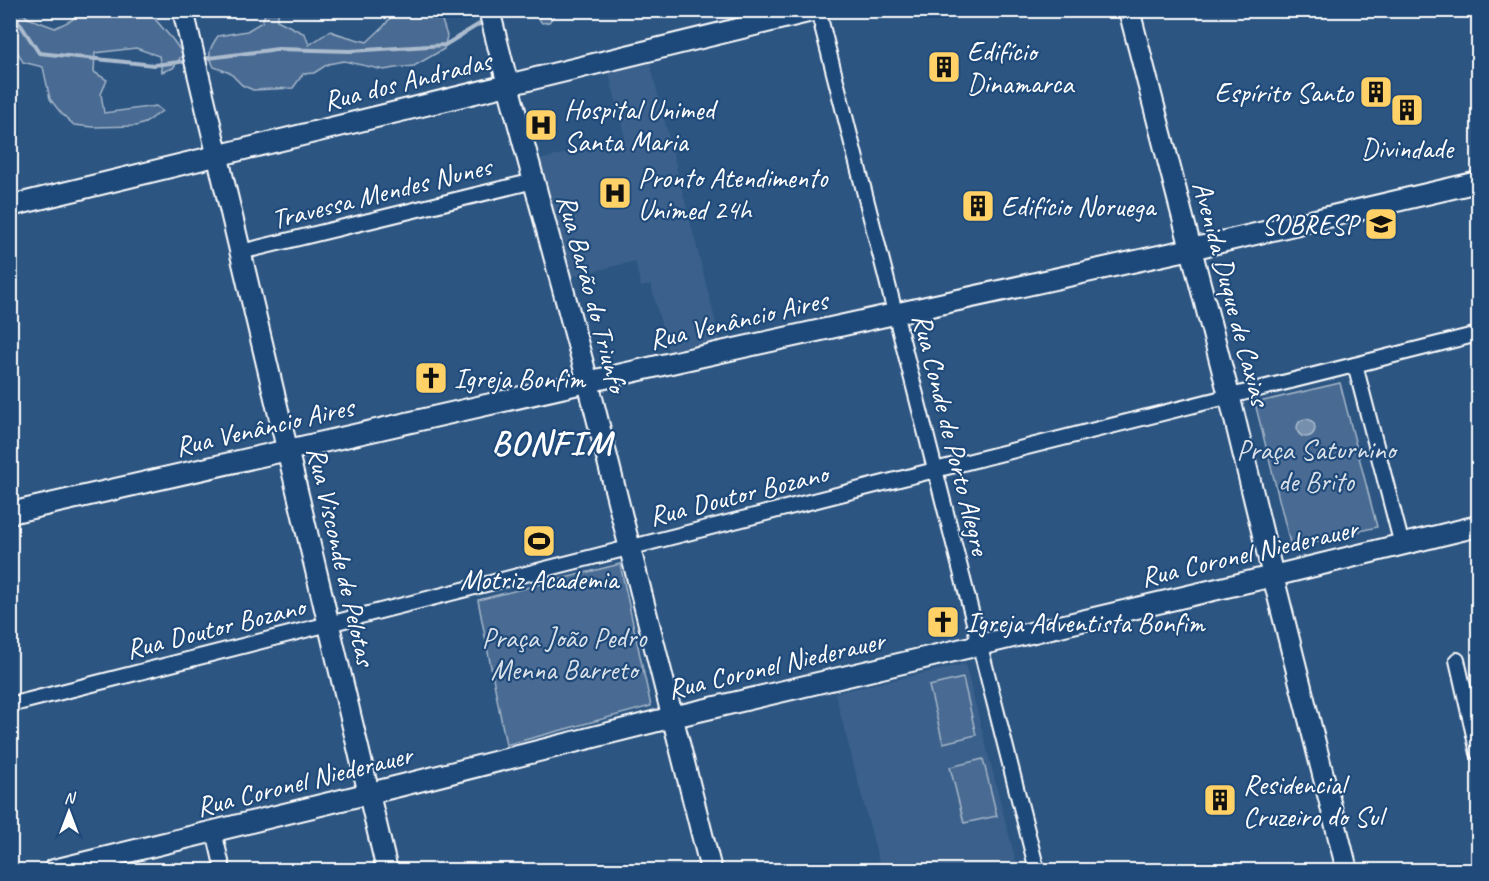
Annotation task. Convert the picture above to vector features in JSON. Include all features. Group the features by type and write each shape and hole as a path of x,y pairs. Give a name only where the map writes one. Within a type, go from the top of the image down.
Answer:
{"street":[{"name":"Rua Visconde de Pelotas","path":"183,10 387,870"},
{"name":"Rua Barão do Triunfo","path":"489,10 588,382 711,870"},
{"name":"Rua dos Andradas","path":"10,206 817,10"},
{"name":"Rua Conde de Porto Alegre","path":"817,10 1037,870"},
{"name":"Avenida Duque de Caxias","path":"1129,10 1230,396 1347,870"},
{"name":"Travessa Mendes Nunes","path":"241,252 534,181"},
{"name":"Rua Venâncio Aires","path":"10,513 1191,249 1479,182"},
{"name":"Rua Doutor Bozano","path":"10,705 1479,334"},
{"path":"1355,365 1402,545"},
{"name":"Rua Coronel Niederauer","path":"54,870 673,717 1479,526"},
{"path":"1457,660 1479,753"},
{"path":"214,831 223,870"}],"shaded area":[{"name":"Pronto Atendimento Unimed 24h","path":"649,59 720,339 668,351 651,285 641,287 635,261 570,277 551,213 539,160 625,138 608,69"},
{"name":"Hospital Unimed Santa Maria","path":"546,117 550,130 536,133 533,120"},
{"path":"1306,419 1312,422 1315,428 1312,434 1306,437 1300,434 1297,428 1300,422"},
{"path":"965,664 1018,870 881,870 835,693"}],"green space":[{"path":"540,10 558,11 549,22 542,23 539,19"},
{"path":"10,11 21,11 28,18 55,28 72,20 78,11 148,11 183,54 173,68 162,72 159,56 136,48 95,53 94,72 107,80 101,94 104,113 156,106 162,111 145,123 136,126 74,125 50,99 43,67 23,62 11,39"},
{"path":"266,11 279,11 277,20 305,34 309,45 330,31 367,42 393,14 401,11 439,11 447,36 444,49 414,66 384,70 344,61 328,64 314,73 303,74 293,88 253,90 242,85 230,73 214,67 210,51 218,36 247,31 262,22"},
{"name":"Praça Saturnino de Brito","path":"1340,383 1377,527 1291,547 1255,403"},
{"name":"Praça João Pedro Menna Barreto","path":"620,564 651,706 506,745 478,600"},
{"path":"963,678 976,735 943,743 929,686"},
{"path":"983,759 997,816 964,823 950,767"}],"waterway":[{"path":"11,10 39,53 154,65 188,61"},
{"path":"201,59 278,49 350,51 445,45 486,20"}],"place":[{"name":"Edifício Dinamarca","path":"944,67"},
{"name":"Espírito Santo","path":"1376,92"},
{"name":"Divindade","path":"1407,110"},
{"name":"Hospital Unimed Santa Maria","path":"541,125"},
{"name":"Pronto Atendimento Unimed 24h","path":"615,193"},
{"name":"Edifício Noruega","path":"978,206"},
{"name":"SOBRESP","path":"1381,224"},
{"name":"Igreja Bonfim","path":"431,378"},
{"name":"Motriz Academia","path":"539,541"},
{"name":"Igreja Adventista Bonfim","path":"943,622"},
{"name":"Residencial Cruzeiro do Sul","path":"1220,800"}],"district":[{"name":"BONFIM","path":"552,442"}]}
